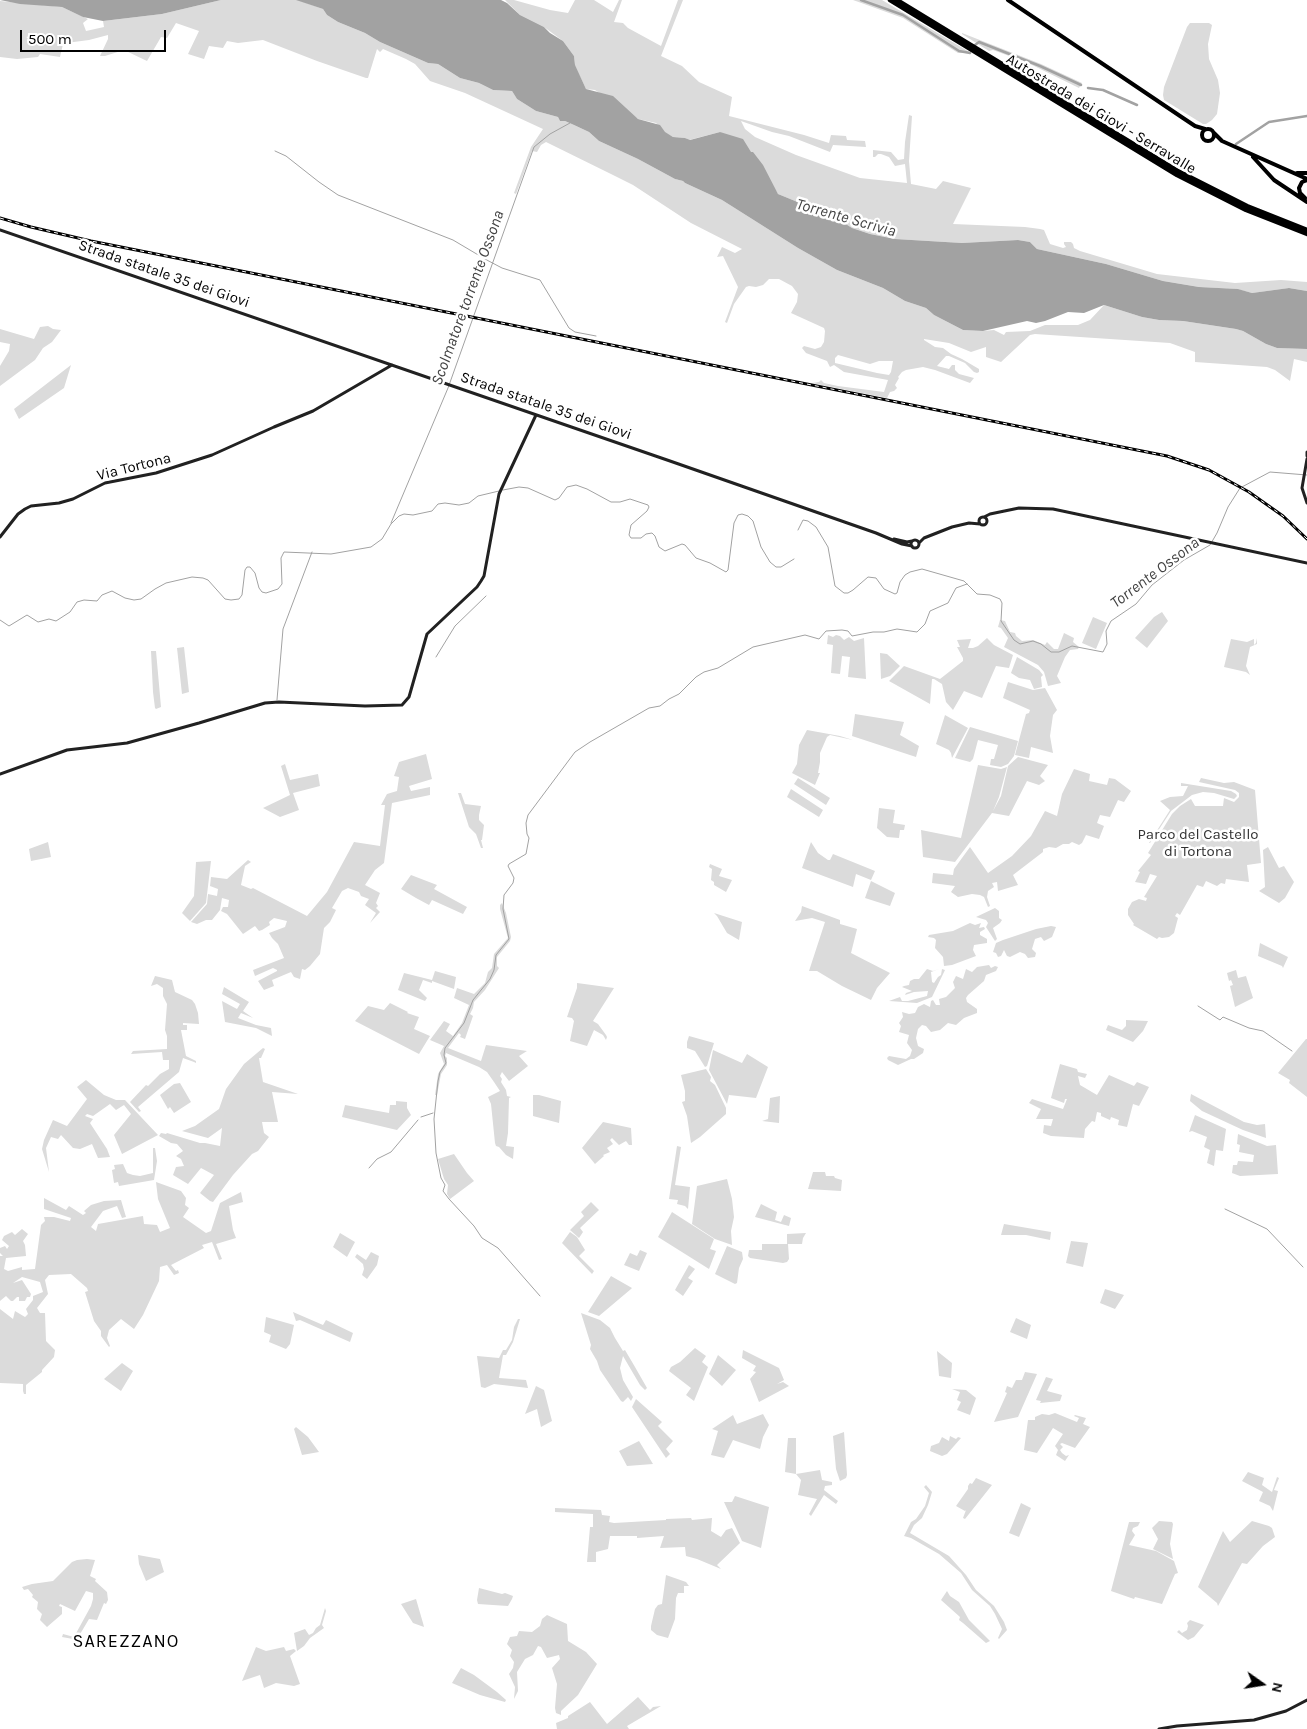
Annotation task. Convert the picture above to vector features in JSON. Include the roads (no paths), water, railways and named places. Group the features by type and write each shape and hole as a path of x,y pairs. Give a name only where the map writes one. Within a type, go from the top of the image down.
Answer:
{"highway":[{"name":"Autostrada dei Giovi - Serravalle","path":"890,0 1172,172 1238,206 1307,234"},
{"name":"Autostrada dei Giovi - Serravalle","path":"897,0 1169,166 1247,206 1307,230"}],"main road":[{"path":"1008,0 1195,126 1205,140 1222,141 1307,180"},
{"path":"1195,126 1211,129 1222,141"},
{"path":"1202,134 1206,129"},
{"path":"1211,140 1214,137 1214,133"},
{"path":"1252,155 1274,180 1307,201"},
{"path":"1286,171 1307,173"},
{"path":"1307,180 1302,182 1299,188 1301,195 1307,201"},
{"name":"Strada statale 35 dei Giovi","path":"0,230 912,546"},
{"name":"Via Tortona","path":"0,537 18,514 31,506 60,503 74,499 104,483 140,477 184,466 313,412 392,365"},
{"path":"0,774 67,750 127,743 265,703 365,706 402,705 408,697 427,634 481,581 500,489 536,415"},
{"path":"1307,452 1302,492 1307,503"},
{"path":"980,522 993,513 1026,507 1053,509 1307,563"},
{"path":"914,541 912,546 917,548 923,538 963,524 980,522 986,524 985,518"},
{"path":"904,543 933,534"},
{"path":"914,541 919,543"},
{"path":"1159,1729 1172,1726 1254,1720 1286,1711 1307,1700"}],"waterway":[{"path":"861,0 903,15 959,51 970,53"},
{"path":"975,45 979,42 1040,66 1081,85"},
{"path":"1088,88 1103,90 1137,105"},
{"path":"1236,144 1269,122 1307,116"},
{"name":"Scolmatore torrente Ossona","path":"391,523 448,388 534,147 550,134 570,123"},
{"path":"275,151 286,156 338,195 453,240 480,256"},
{"path":"483,258 502,268 540,280 569,328 575,332 596,336"},
{"name":"Torrente Ossona","path":"798,530 803,520 816,527 828,547 835,586 844,593 853,590 868,577 876,578 884,589 895,594 905,575 922,569 964,581 977,594 990,595 1000,599 1002,603 1001,621 1014,640 1020,644 1033,641 1041,644 1051,652 1059,652 1072,646 1103,652 1107,644 1106,631 1111,621 1136,604 1152,585 1184,560 1210,545 1228,507 1240,488 1270,472 1307,475"},
{"name":"Torrente Ossona","path":"503,490 519,487 528,488 555,500 559,498 567,487 576,485 611,502 630,499 648,505 647,511 631,525 629,535 631,538 641,538 646,534 652,533 659,547 665,551 682,544 685,545 696,558 726,572 728,570 734,523 738,515 742,514 748,516 753,521 761,547 770,562 776,567 781,567 794,559"},
{"name":"Torrente Ossona","path":"0,620 9,626 27,615 38,622 49,619 56,621 70,612 77,602 84,600 97,601 102,595 112,591 125,598 141,599 166,583 192,577 208,580 225,599 239,599 242,595 247,567 250,567 255,573 259,588 262,592 266,593 278,589 282,584 281,558 284,552 331,554 371,547 382,539 391,524 399,516 432,511 438,504 459,505 469,503 478,496 499,491"},
{"path":"277,700 283,629 312,552"},
{"path":"540,1296 498,1248 482,1238 474,1226 443,1191 445,1185 441,1178 436,1153 434,1119 438,1081 440,1072 446,1063 445,1048 464,1023 473,1000 490,979 494,970 496,955 509,939 503,909 504,895 513,883 514,878 508,866 526,854 529,838 526,823 528,815 575,752 649,708 660,706 679,694 696,677 704,672 718,668 753,647 805,635 819,639 826,631 848,631 852,636 897,629 917,632 925,624 930,611 948,603 956,588 967,584"},
{"path":"436,657 455,626 486,596"},
{"path":"1198,1006 1220,1020 1223,1017 1249,1028 1263,1031 1292,1051"},
{"path":"421,1117 433,1113"},
{"path":"369,1168 377,1159 391,1152 418,1120"},
{"path":"1225,1209 1267,1229 1303,1267"}],"railway":[{"path":"0,218 91,241 1167,456 1209,470 1249,492 1283,516 1307,539"}],"district":[{"name":"SAREZZANO","path":"126,1642"}],"water label":[{"name":"Torrente Scrivia","path":"846,218"}],"park label":[{"name":"Parco del Castello di Tortona","path":"1198,844"}]}
